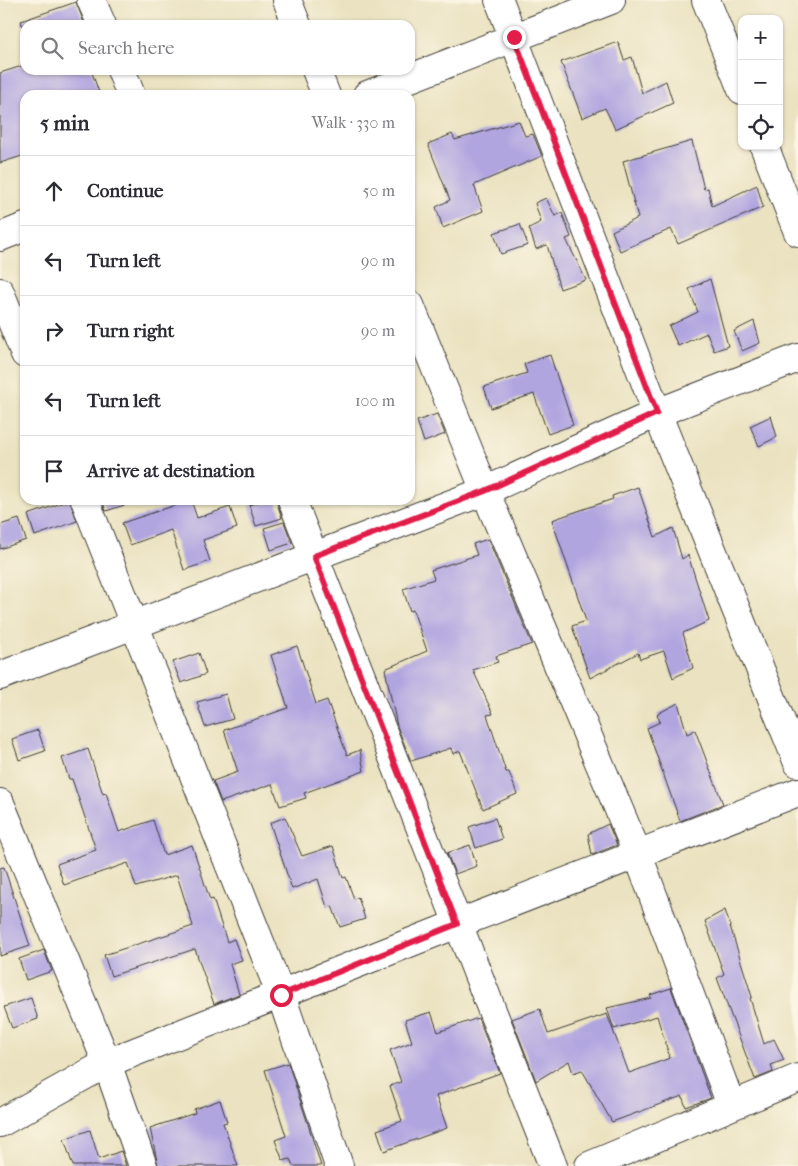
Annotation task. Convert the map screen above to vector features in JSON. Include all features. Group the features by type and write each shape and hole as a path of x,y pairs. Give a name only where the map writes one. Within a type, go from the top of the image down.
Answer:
{"street":[{"path":"91,0 100,20"},
{"path":"287,0 295,20"},
{"path":"500,0 657,413 798,763"},
{"path":"381,90 611,0"},
{"path":"706,0 738,80"},
{"path":"123,75 129,90"},
{"path":"318,75 324,90"},
{"path":"766,150 798,232"},
{"path":"0,237 20,229"},
{"path":"0,292 20,342"},
{"path":"415,316 485,491 638,855 731,1105"},
{"path":"0,676 485,491 657,413 798,358"},
{"path":"87,505 281,995 339,1166"},
{"path":"294,505 553,1166"},
{"path":"0,1123 107,1063 457,924 798,792"},
{"path":"0,802 107,1063 143,1166"},
{"path":"590,1166 731,1105 794,1085"}],"building":[{"path":"76,2 83,20 24,20"},
{"path":"618,42 624,60 632,57 642,93 666,81 673,103 615,129 605,108 582,118 561,62"},
{"path":"20,67 20,75 93,75 98,90 20,90 20,157 0,163 0,73"},
{"path":"519,121 525,136 533,134 542,156 474,185 483,211 443,228 436,207 450,200 428,144 452,134 455,140"},
{"path":"692,141 704,189 708,188 712,206 757,185 763,207 678,244 671,229 620,251 612,231 638,218 623,161"},
{"path":"546,198 555,216 562,213 571,237 566,239 586,280 560,289 547,245 536,249 529,228 541,222 535,203"},
{"path":"520,224 528,245 501,254 494,233"},
{"path":"710,279 728,346 714,351 707,333 678,346 669,326 698,312 689,289"},
{"path":"754,321 760,343 742,351 734,331"},
{"path":"550,355 573,425 548,434 534,394 491,408 484,387 527,373 524,364"},
{"path":"437,414 445,434 424,442 417,421"},
{"path":"771,416 777,437 759,446 750,426"},
{"path":"638,487 655,537 673,528 682,559 688,555 709,621 683,633 693,668 673,678 664,651 640,659 638,653 590,678 572,626 586,621 552,520 613,499 612,496"},
{"path":"56,505 72,505 77,521 35,536 28,515"},
{"path":"104,505 125,505 106,511"},
{"path":"176,505 193,505 197,518 230,507 237,528 203,540 210,561 184,570 171,530 130,545 122,523"},
{"path":"249,505 278,505 282,518 256,526"},
{"path":"19,519 26,540 0,549 0,525"},
{"path":"284,522 292,543 271,550 264,528"},
{"path":"488,539 532,644 496,656 498,662 473,670 493,714 487,715 506,772 509,772 517,794 483,809 460,751 453,754 451,748 411,761 397,726 385,669 427,651 413,610 410,611 403,589 434,579 431,570 477,555 473,544"},
{"path":"297,646 316,704 327,700 347,755 360,750 364,771 304,793 306,798 280,806 272,784 221,802 213,781 238,772 224,730 288,708 271,655"},
{"path":"199,653 206,674 181,683 173,662"},
{"path":"226,694 233,719 205,727 197,702"},
{"path":"678,703 687,734 695,730 723,804 680,821 647,728 660,722 657,714"},
{"path":"38,730 45,751 19,760 12,739"},
{"path":"88,749 103,794 106,793 119,832 153,820 164,855 192,845 210,900 213,899 227,942 234,939 242,960 230,964 239,994 214,1004 195,949 111,976 104,955 193,926 177,875 136,887 128,863 64,885 57,864 96,850 72,779 69,779 62,758"},
{"path":"285,817 302,856 333,846 343,878 346,877 354,899 358,897 365,919 340,927 332,906 327,907 318,879 292,889 270,823"},
{"path":"495,818 502,839 476,848 469,827"},
{"path":"608,824 617,845 592,855 588,834"},
{"path":"470,845 477,866 455,874 447,853"},
{"path":"4,867 30,946 0,956 0,868"},
{"path":"725,910 752,997 750,998 764,1044 774,1039 784,1060 771,1065 773,1072 755,1079 717,978 724,974 705,921"},
{"path":"44,950 52,971 26,980 19,959"},
{"path":"671,988 711,1098 686,1107 682,1096 612,1122 582,1070 573,1073 569,1061 536,1081 512,1019 540,1009 548,1034 607,1014 629,1073 670,1058 657,1016 614,1029 607,1008 651,998 650,995"},
{"path":"31,998 38,1019 12,1028 4,1007"},
{"path":"431,1012 438,1032 478,1018 500,1073 436,1096 447,1128 384,1151 377,1130 402,1121 390,1086 401,1082 390,1050 412,1042 405,1020"},
{"path":"288,1063 321,1166 293,1166 290,1159 283,1161 275,1140 286,1136 265,1070"},
{"path":"220,1100 227,1122 223,1123 238,1166 158,1166 150,1128 195,1113 194,1109"},
{"path":"90,1130 99,1159 121,1151 126,1166 73,1166 64,1139"}],"route":[{"path":"281,995 457,924 314,556 485,491 657,413 514,37"}]}
